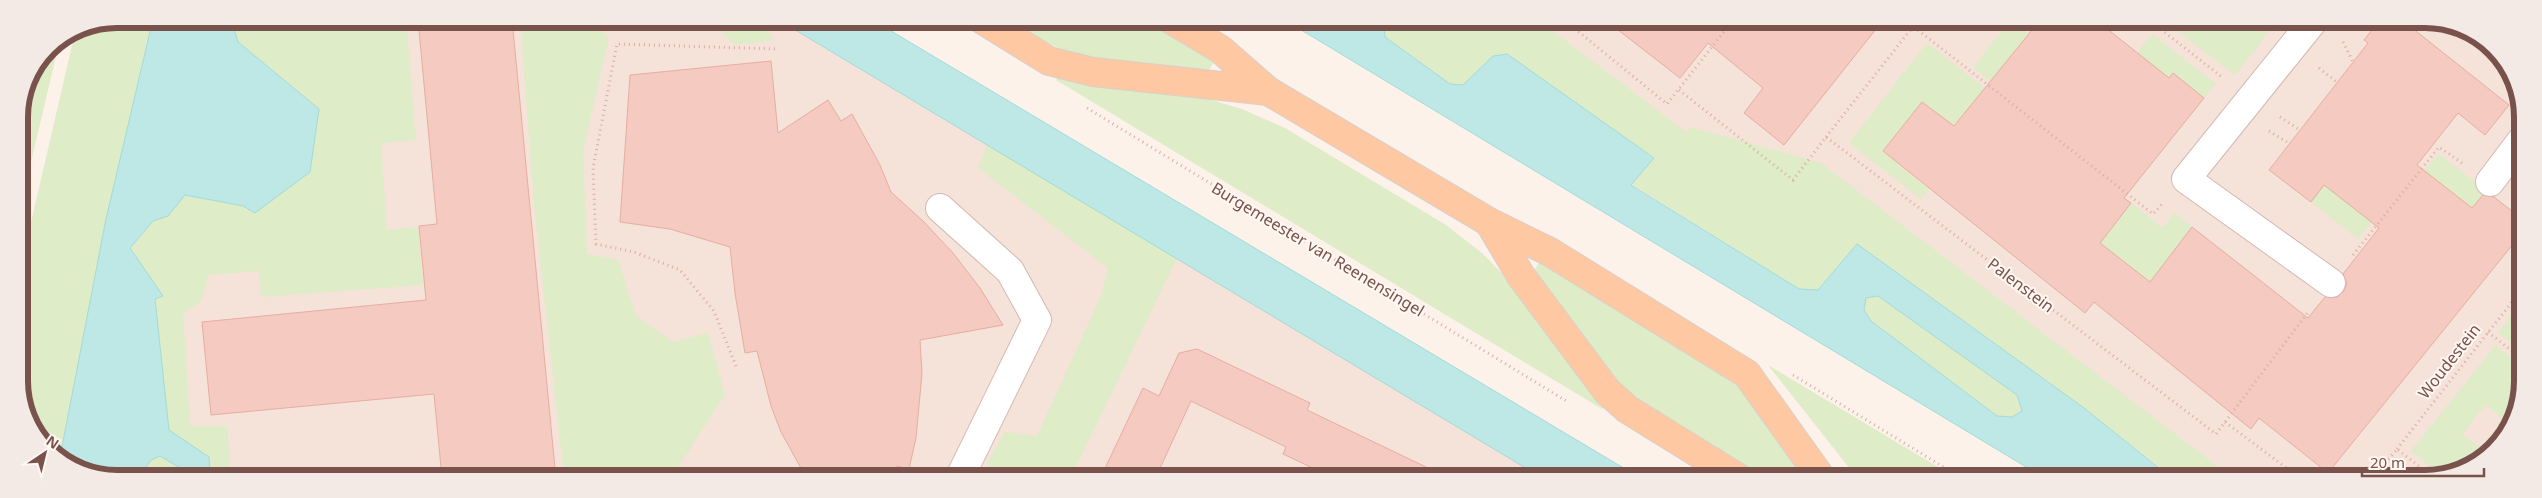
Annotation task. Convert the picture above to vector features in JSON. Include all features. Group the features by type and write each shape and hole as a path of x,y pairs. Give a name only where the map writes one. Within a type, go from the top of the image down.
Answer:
{"main road":[{"path":"996,28 1049,61 1084,70 1268,91"},
{"path":"1185,28 1220,50 1268,91 1488,222 1550,252 1747,374 1816,470"},
{"path":"1488,222 1521,276 1608,391 1627,409 1725,470"}],"street":[{"path":"2308,28 2186,179 2331,283"},
{"path":"2490,182 2514,151"},
{"path":"940,208 1010,271 1037,320 963,470"}],"path":[{"path":"1574,28 1667,104 1727,28"},
{"path":"1679,90 1794,180 1826,136 1913,28"},
{"path":"1915,28 2152,214 2186,179"},
{"path":"2158,28 2243,108"},
{"path":"2342,39 2354,64"},
{"path":"736,366 714,311 680,270 634,252 596,244 593,168 618,44 778,49"},
{"path":"2313,63 2338,83"},
{"name":"Burgemeester van Reenensingel","path":"1086,107 1576,406"},
{"path":"2276,113 2300,130"},
{"path":"2264,128 2290,144"},
{"name":"Palenstein","path":"1826,136 2216,434"},
{"name":"Woudestein","path":"2380,470 2514,299"},
{"path":"2488,332 2514,352"},
{"path":"2225,422 2289,470"},
{"path":"2397,449 2424,470"}],"shaded area":[{"path":"183,28 819,28 1554,470 105,470 88,466 70,458 70,428 40,428 34,416 28,393 28,385"},
{"path":"1534,28 2437,28 2449,31 2470,39 2489,53 2503,72 2513,99 2513,399 2503,426 2489,445 2470,459 2443,469 2218,470 1795,216"}],"green space":[{"path":"105,28 151,28 106,219 66,428 40,428 34,416 29,399 28,235 74,39 82,34"},
{"path":"234,28 407,28 416,140 381,143 387,230 418,227 423,285 261,297 259,271 209,275 201,302 183,313 190,426 227,426 230,470 210,470 209,457 169,430 155,298 162,296 130,248 153,221 168,216 185,195 243,206 319,109 238,42"},
{"path":"521,28 598,28 609,37 583,151 587,254 618,260 636,316 673,342 708,333 725,395 676,470 563,470 534,203"},
{"path":"717,28 765,28 774,40 735,45"},
{"path":"1022,28 1161,28 1215,60 1206,75 1143,68 1080,56 1042,40"},
{"path":"1384,28 1549,28 1686,132 1690,127 1821,163 2222,470 2159,470 2159,467 2084,408 1857,244 1818,290 1799,289 1631,184 1654,157 1493,56 1463,85 1450,84 1385,37"},
{"path":"2004,28 2020,28 2074,69 2001,69 1990,81 1973,68"},
{"path":"2173,28 2272,28 2235,75"},
{"path":"2152,34 2216,84 2204,98 2173,73 2169,78 2137,53"},
{"path":"1927,43 2163,228 2175,213 2192,227 2166,261 2196,283 2222,250 2255,275 2228,309 2226,342 1922,102 1897,164 1929,189 1921,199 1849,143"},
{"path":"58,49 28,175 29,99 39,72"},
{"path":"1058,77 1101,86 1204,98 1242,109 1285,128 1446,225 1482,253 1515,287 1604,407 1602,409 1056,80"},
{"path":"987,145 1177,258 1074,470 993,470 987,463 1005,432 1037,436 1101,296 1108,268 978,168"},
{"path":"2439,154 2486,191 2472,208 2453,193 2447,200 2418,178"},
{"path":"2324,185 2378,214 2358,239 2311,202"},
{"path":"1542,257 1734,378 1805,470 1752,470 1638,400 1604,369 1533,273"},
{"path":"1878,296 2017,395 2022,411 2012,417 1997,416 1871,321 1864,310 1866,298"},
{"path":"2514,312 2514,345 2498,333"},
{"path":"2496,345 2514,360 2514,393 2510,410 2503,426 2502,427 2498,424 2502,418 2485,405 2462,434 2479,447 2471,459 2460,464 2435,470 2411,451"},
{"path":"1768,365 1943,470 1851,470"},
{"path":"160,456 184,470 144,470 151,460"},
{"path":"2397,463 2406,470 2391,470"}],"water":[{"path":"151,28 234,28 238,42 319,109 310,172 255,213 243,206 185,195 168,216 153,221 130,248 163,296 155,299 169,430 209,457 210,470 184,470 160,456 151,460 144,470 105,470 88,466 70,458 70,428 66,428 106,219"},
{"path":"792,28 886,28 1627,470 1529,470"},
{"path":"1298,28 1384,28 1385,37 1450,84 1463,85 1493,56 1507,54 1654,158 1631,185 1799,289 1818,290 1857,244 2084,408 2159,468 2159,470 2031,470","holes":["1878,296 2017,395 2022,411 2012,417 1997,416 1871,321 1864,310 1866,298"]}],"building":[{"path":"419,28 513,28 555,470 441,470 434,394 211,415 202,322 426,300 419,226 437,224"},
{"path":"1616,28 1877,28 1784,145 1744,113 1763,88 1708,43 1680,78"},
{"path":"2034,28 2106,28 2169,78 2173,73 2204,98 2124,198 2131,203 2100,243 2150,282 2192,227 2308,318 2325,297 2337,297 2343,292 2347,284 2343,274 2379,228 2324,185 2311,202 2269,170 2368,43 2364,40 2374,28 2412,28 2509,105 2485,135 2458,113 2417,165 2472,208 2483,195 2494,197 2514,213 2514,243 2330,470 2324,470 2259,418 2251,429 2094,302 2085,313 1883,151 1922,102 1954,126"},
{"path":"771,61 778,133 828,100 841,121 852,114 880,165 891,192 923,221 953,253 980,288 1003,325 920,340 922,373 916,438 909,469 897,466 896,470 802,470 781,432 771,406 757,351 745,353 730,247 670,229 620,222 630,75"},
{"path":"1197,349 1310,403 1307,410 1432,470 1317,470 1283,454 1286,447 1191,401 1159,470 1104,470 1143,388 1159,396 1179,353"}]}
